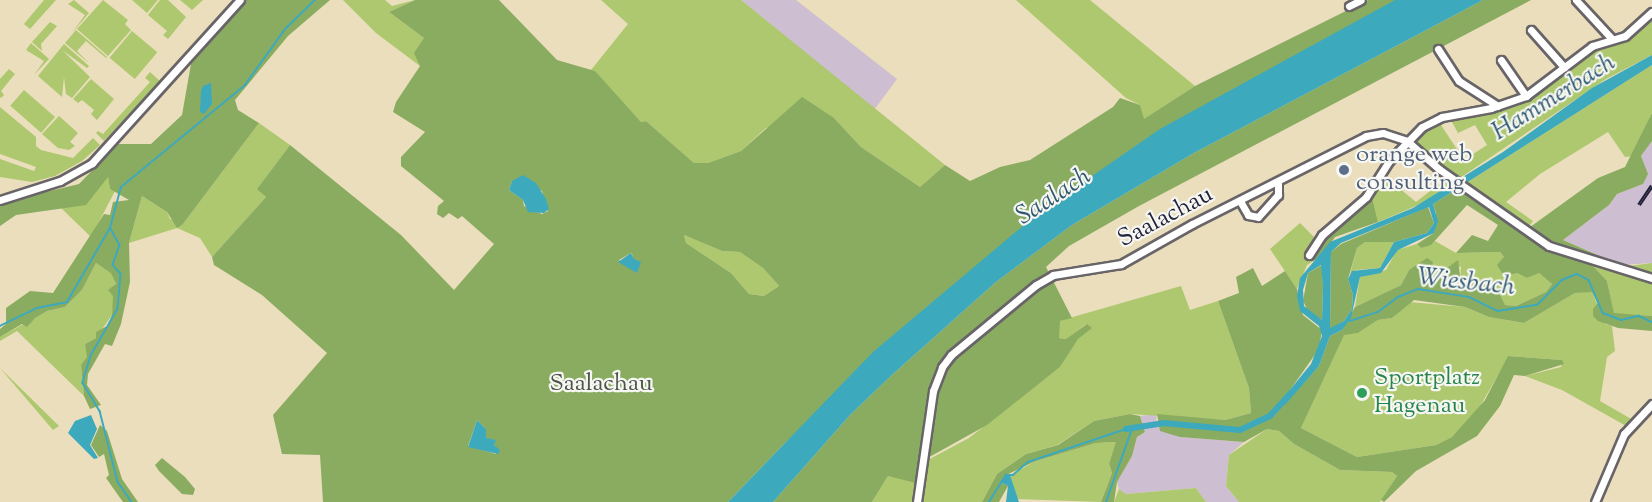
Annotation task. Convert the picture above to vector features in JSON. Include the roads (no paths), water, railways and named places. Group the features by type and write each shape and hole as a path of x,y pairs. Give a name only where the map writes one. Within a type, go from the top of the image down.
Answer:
{"street":[{"path":"0,200 60,181 92,163 240,0"},
{"path":"1349,6 1361,0"},
{"path":"1576,0 1611,39"},
{"path":"1309,255 1322,235 1371,193 1407,141 1442,117 1498,106 1526,96 1592,46 1631,32 1652,12"},
{"path":"1531,30 1564,67"},
{"path":"1438,49 1459,81 1498,106"},
{"path":"1501,60 1526,96"},
{"name":"Saalachau","path":"917,502 933,391 951,355 1045,279 1110,268 1373,134 1407,141"},
{"path":"1407,141 1454,179 1549,246 1652,278"},
{"name":"Saalachau","path":"1240,201 1248,215 1258,217 1278,195 1278,183"},
{"path":"1595,502 1624,434 1652,404"}],"water":[{"path":"1395,0 1483,0 1194,153 1072,225 996,282 893,374 851,414 773,502 728,502 873,352 1037,214 1160,129"},
{"path":"1652,55 1652,65 1433,204 1438,221 1434,233 1398,250 1381,273 1360,277 1351,318 1342,330 1330,336 1319,366 1285,405 1284,397 1311,364 1322,336 1319,326 1300,311 1297,296 1300,278 1330,242 1413,208 1503,152 1592,88","holes":["1429,207 1434,223 1427,233 1394,242 1380,268 1352,271 1348,279 1353,295 1352,309 1344,321 1330,328 1331,252 1341,243","1321,265 1323,287 1322,320 1304,306 1303,290 1308,273"]},
{"path":"211,83 212,104 204,114 200,112 201,91 203,86"},
{"path":"523,175 536,183 546,199 549,209 544,213 528,212 523,200 509,190 512,181"},
{"path":"631,253 634,259 641,262 637,273 618,262"},
{"path":"91,415 97,429 90,445 98,458 94,459 68,433 75,421"},
{"path":"477,420 486,429 486,438 496,440 494,445 500,450 498,454 468,447"},
{"path":"1006,475 1010,475 1019,502 1006,502 1008,486 1000,482"}],"waterway":[{"path":"0,326 37,308 67,302 110,228 121,187 245,85 286,28 315,0"},
{"path":"111,229 120,245 113,265 121,274 118,309 91,356 83,383 100,411 118,482 132,502"},
{"name":"Wiesbach","path":"1350,321 1378,312 1398,297 1418,289 1469,297 1498,311 1537,305 1562,280 1577,274 1589,280 1603,313 1621,320 1639,316 1652,322"},
{"name":"Hammerbach","path":"1126,429 1163,423 1240,430 1270,416 1290,394"},
{"name":"Hammerbach","path":"989,502 1006,475 1013,475 1028,462 1126,429"},
{"path":"1106,502 1132,429"}],"railway":[{"path":"1639,205 1652,186"}],"place":[{"name":"orange web consulting","path":"1344,170"},
{"name":"Sportplatz Hagenau","path":"1362,393"}],"water label":[{"name":"Saalach","path":"1054,197"}]}
